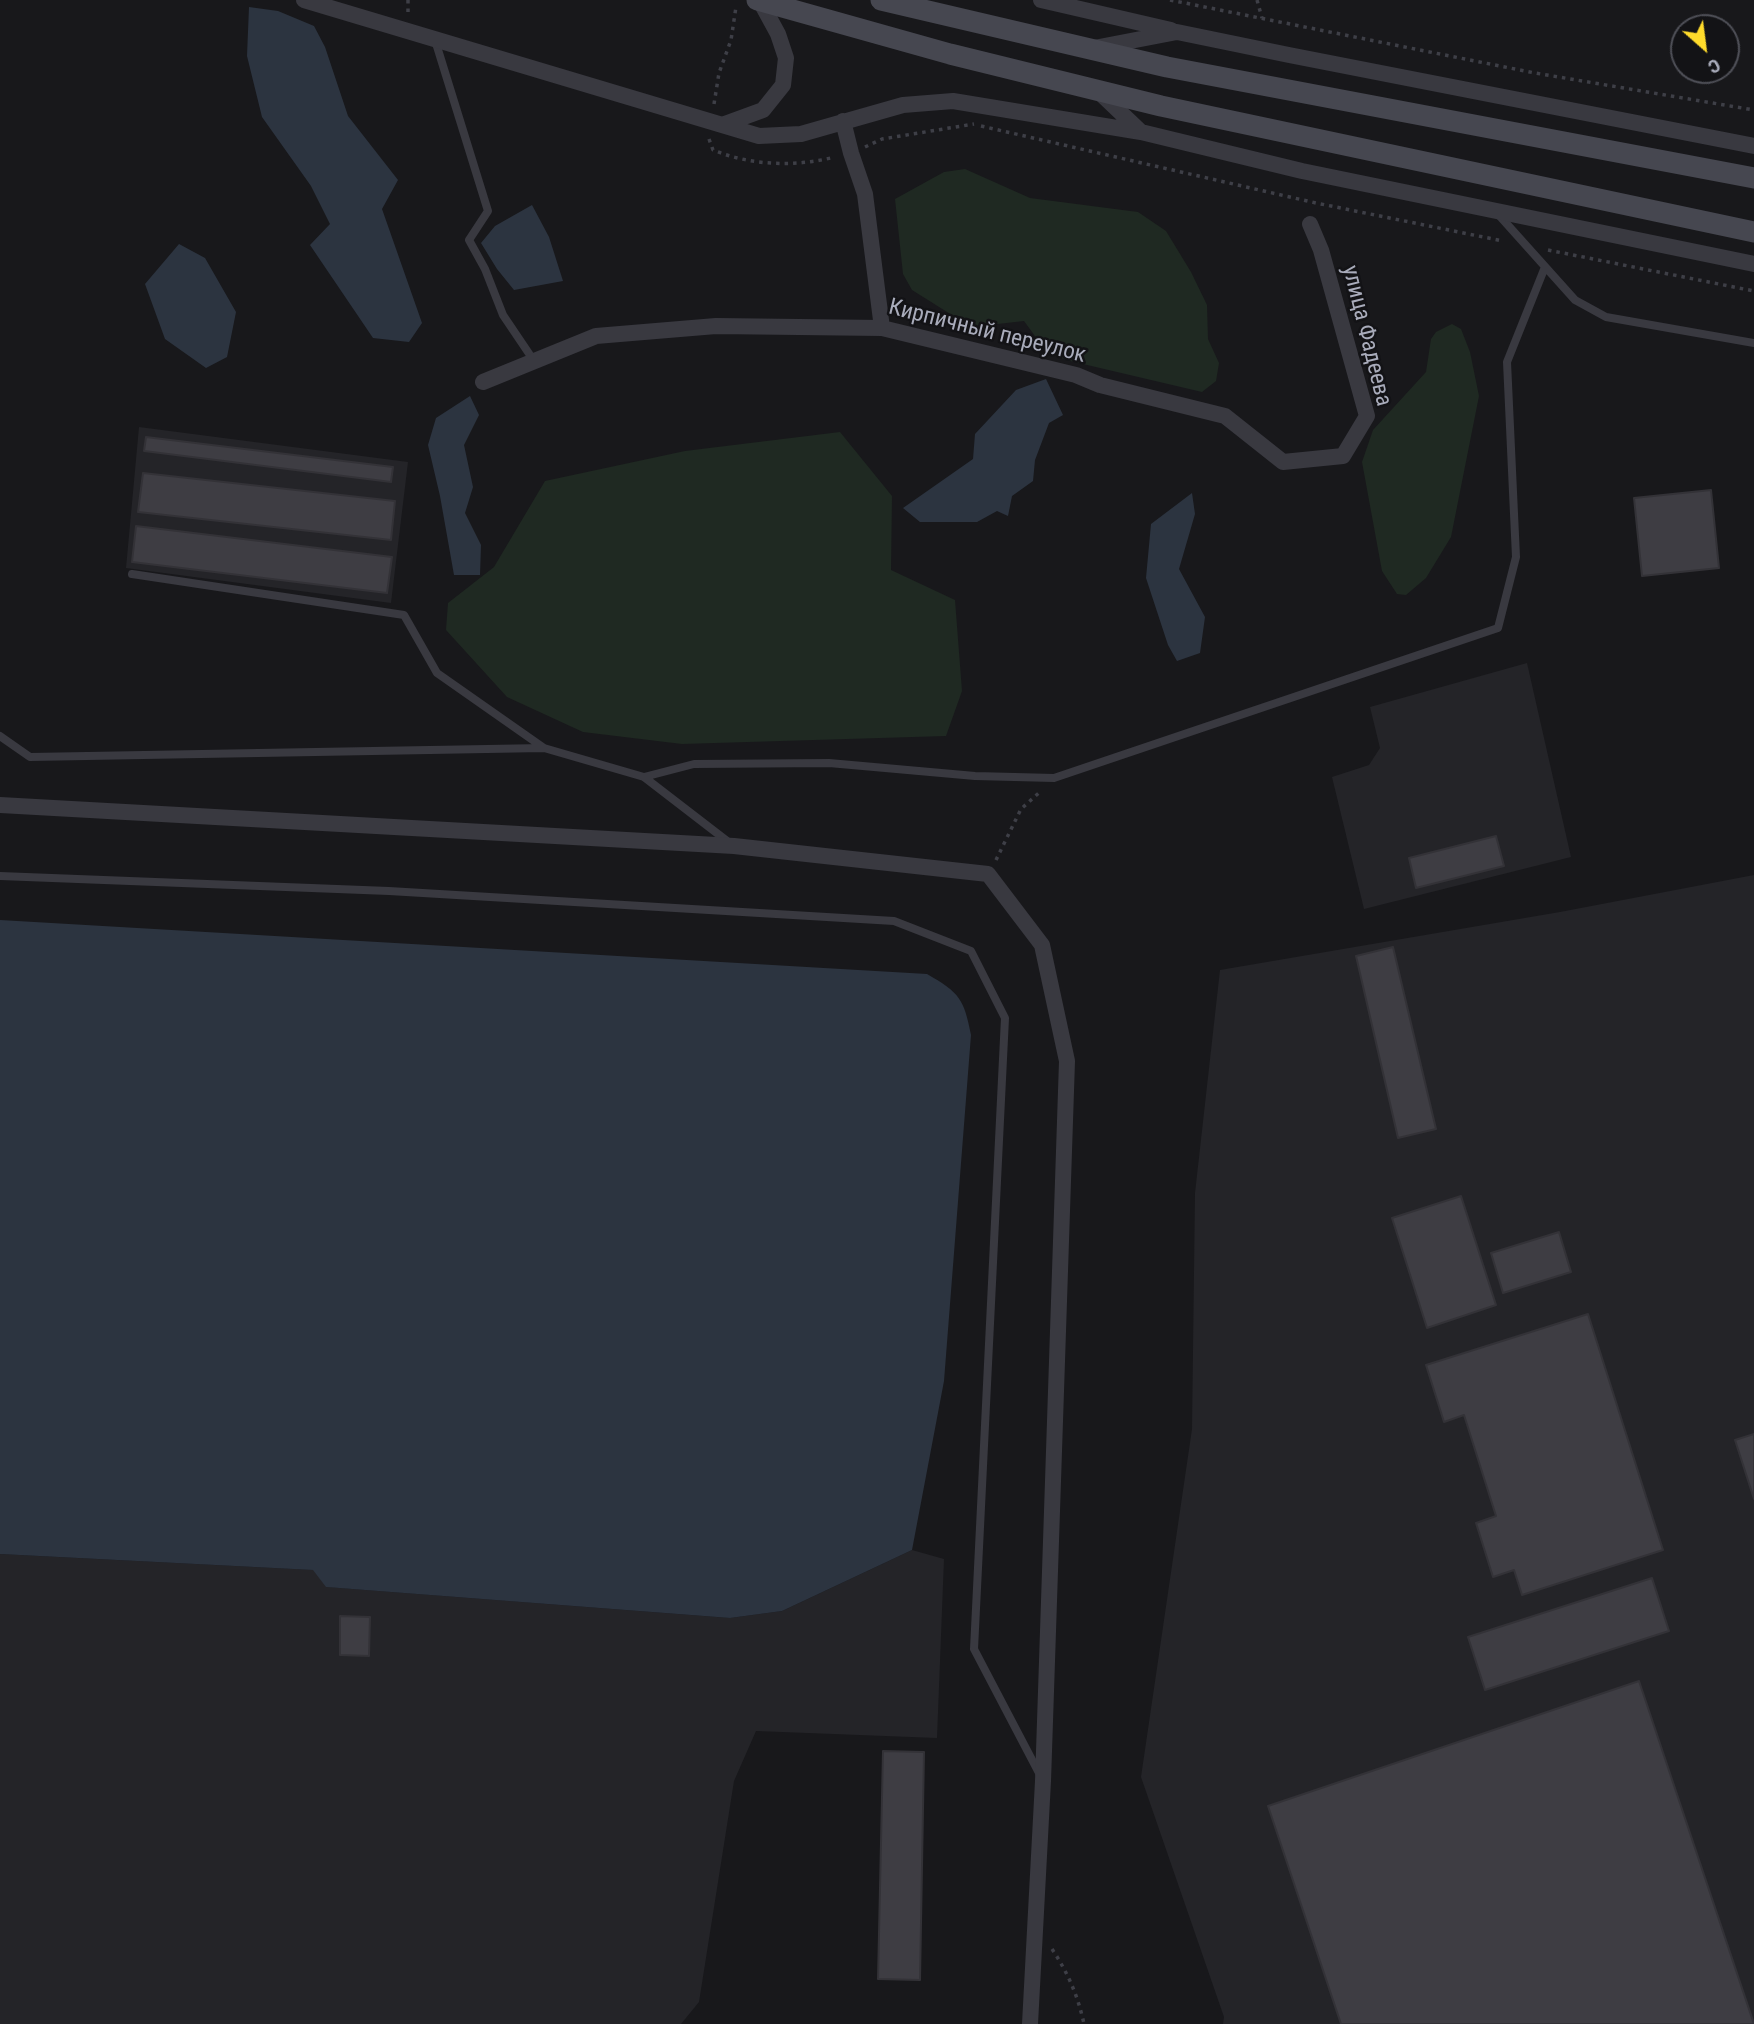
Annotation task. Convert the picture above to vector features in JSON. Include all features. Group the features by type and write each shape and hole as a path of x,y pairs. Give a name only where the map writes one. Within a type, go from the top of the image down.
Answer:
{"main road":[{"path":"881,0 1167,67 1754,178"},
{"path":"758,1 950,54 1175,109 1754,232"}],"street":[{"path":"304,0 759,136 802,134 903,105 953,101 1141,132 1302,171 1754,264"},
{"path":"1041,0 1303,58 1754,146"},
{"path":"716,124 763,110 783,85 786,58 778,34 758,1"},
{"path":"1091,49 1177,32"},
{"path":"1096,89 1141,132"},
{"path":"844,121 850,153 865,194 882,328"},
{"name":"улица Фадеева","path":"1310,224 1321,250 1367,416 1343,456"},
{"name":"Кирпичный переулок","path":"483,382 596,336 716,326 882,328 1076,375 1100,386 1225,416 1283,462 1343,456"},
{"path":"0,805 734,846 988,874 1042,945 1067,1061 1043,1781 1030,2024"}],"lane":[{"path":"435,40 488,211 469,240 485,269 503,315 534,361"},
{"path":"1495,211 1575,300 1606,317 1754,343"},
{"path":"644,777 694,764 829,763 975,776 1054,778 1499,628 1516,557 1507,362 1545,267"},
{"path":"132,574 404,615 438,673 544,748"},
{"path":"0,736 30,757 544,748 644,777 734,846"},
{"path":"0,876 389,891 894,921 971,951 1005,1018 974,1649 1043,1781"}],"path":[{"path":"1170,0 1535,72 1754,110"},
{"path":"1256,0 1263,19"},
{"path":"736,7 731,40 719,74 716,124 708,136 713,150 724,155 760,162 809,163 850,153 882,139 974,124 1316,203 1754,291"},
{"path":"988,874 1021,809 1054,778"},
{"path":"1035,1924 1064,1968 1079,1998 1084,2024"}],"shaded area":[{"path":"965,169 1030,198 1138,212 1166,231 1207,305 1208,339 1219,363 1216,381 1202,392 1066,360 1046,351 1024,321 971,327 912,290 903,274 895,199 944,172"},
{"path":"1452,324 1461,329 1470,352 1479,396 1451,537 1426,578 1406,595 1397,594 1382,571 1362,462 1373,430 1426,372 1431,339 1436,332"},
{"path":"139,427 408,462 391,603 126,568"},
{"path":"840,432 892,496 891,570 955,600 962,691 946,736 682,744 583,732 507,697 446,630 448,603 494,567 545,481 685,451"},
{"path":"1527,663 1571,857 1364,909 1332,777 1369,765 1380,748 1370,707"},
{"path":"1754,875 1754,2024 1223,2024 1224,2017 1141,1777 1192,1429 1195,1193 1220,970 1560,912"},
{"path":"912,1550 944,1559 937,1738 756,1731 734,1781 699,2002 681,2024 0,2024 0,1554 314,1570 327,1587 730,1618 782,1611"}],"water":[{"path":"249,7 278,11 314,26 325,47 348,116 398,180 382,209 422,323 409,342 373,338 310,245 330,224 311,186 262,117 247,56"},
{"path":"532,205 549,237 563,281 514,290 481,243 495,226"},
{"path":"179,244 205,258 236,312 227,357 206,368 165,339 145,284"},
{"path":"1046,379 1063,415 1049,423 1035,460 1033,481 1012,496 1008,516 997,511 977,522 920,522 903,508 973,459 975,434 1016,390"},
{"path":"470,396 479,415 464,445 473,487 465,513 481,545 480,575 454,575 428,445 436,418"},
{"path":"1192,493 1195,514 1179,569 1205,617 1200,653 1177,661 1168,645 1146,578 1151,524"},
{"path":"0,920 927,974 947,986 963,1005 971,1035 944,1381 912,1550 782,1611 730,1618 326,1587 313,1570 0,1554"}],"building":[{"path":"146,437 393,467 391,482 144,451"},
{"path":"143,473 395,501 391,540 138,512"},
{"path":"1711,490 1719,568 1642,576 1634,498"},
{"path":"136,526 392,557 387,593 132,562"},
{"path":"1496,836 1504,866 1416,888 1409,858"},
{"path":"1393,947 1436,1129 1398,1138 1356,956"},
{"path":"1461,1196 1496,1305 1427,1328 1392,1218"},
{"path":"1559,1232 1571,1272 1503,1293 1491,1253"},
{"path":"1588,1314 1663,1550 1522,1595 1514,1570 1493,1577 1476,1523 1496,1516 1464,1415 1444,1422 1426,1365"},
{"path":"1754,1434 1754,1499 1735,1440"},
{"path":"1652,1578 1669,1631 1485,1690 1468,1637"},
{"path":"340,1616 370,1617 369,1656 340,1655"},
{"path":"1639,1681 1754,2024 1341,2024 1268,1806"},
{"path":"883,1751 924,1752 920,1980 878,1979"}]}
